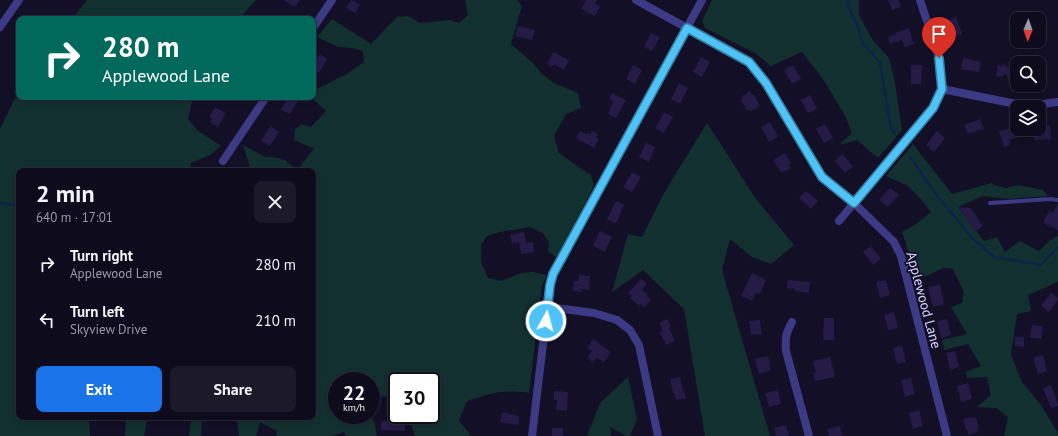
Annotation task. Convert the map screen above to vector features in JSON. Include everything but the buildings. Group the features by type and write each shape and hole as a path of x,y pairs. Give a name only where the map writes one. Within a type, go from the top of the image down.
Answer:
{"street":[{"path":"0,26 19,0"},
{"path":"316,24 332,0"},
{"name":"Applewood Lane","path":"636,0 749,62 766,83 822,177 854,203 894,242 901,256 947,436"},
{"path":"532,436 550,285 553,274 702,0"},
{"path":"838,221 933,108 942,89 939,58 920,0"},
{"path":"942,89 1016,104 1036,105 1058,102"},
{"path":"223,161 264,100"},
{"path":"548,306 594,313 617,320 630,330 638,345 658,436"},
{"path":"792,322 785,339 786,350 809,436"}],"lane":[{"path":"990,203 1051,199 1058,200"}],"green space":[{"path":"87,0 256,0 242,16 74,16"},
{"path":"465,0 517,0 522,6 511,44 533,63 542,74 554,83 578,93 581,108 566,114 554,136 559,153 591,175 594,185 557,257 548,252 549,243 543,233 530,227 500,232 487,236 481,245 481,262 488,278 501,281 521,273 533,272 547,275 542,286 529,393 512,391 498,392 467,401 459,420 471,436 415,436 411,424 440,424 440,372 388,372 388,397 380,396 380,372 328,372 328,424 375,424 377,436 346,436 344,432 333,436 276,436 277,431 260,422 256,436 239,436 237,420 316,420 316,168 299,168 314,149 294,140 295,129 302,124 311,127 326,111 314,100 316,100 316,89 348,73 364,62 363,51 352,48 338,47 317,37 332,19 371,44 397,17 408,16 420,23 450,20 459,23 468,15"},
{"path":"712,0 859,0 859,15 872,39 889,58 894,77 902,130 878,158 857,140 839,145 852,133 845,116 825,82 802,52 771,66 755,53 705,28 702,21"},
{"path":"16,96 16,100 192,100 188,119 197,130 221,146 210,155 191,163 190,168 16,168 16,420 89,420 90,436 0,436 0,129"},
{"path":"707,123 756,199 794,245 771,264 752,257 730,239 722,270 770,436 705,436 684,309 643,270 612,292 628,234 642,237 664,193"},
{"path":"913,144 952,194 992,183 993,185 1006,188 1018,185 1043,190 1048,196 1007,199 983,196 958,207 984,241 997,237 1005,252 1020,241 1039,251 1049,241 1058,236 1058,282 1028,295 1031,311 1017,314 1011,354 1022,382 1041,405 1058,433 1058,436 1004,436 1008,417 996,408 977,407 991,395 987,377 967,378 966,372 981,366 968,344 944,350 942,340 967,334 951,307 962,303 964,292 953,269 943,268 924,277 915,272 902,232 916,224 931,212 908,186 886,176"},
{"path":"243,145 265,157 274,157 285,160 295,168 250,168"},
{"path":"628,377 637,419 630,436 626,436 610,427 611,436 587,436 600,403"},
{"path":"120,420 147,420 144,436 125,436 126,421"},
{"path":"190,420 202,420 201,436 189,436"}],"waterway":[{"path":"848,0 848,5 858,27 863,44 880,62 891,129 895,134"},
{"path":"911,158 935,193 971,237 994,257 1041,265 1058,247"},
{"path":"0,203 16,206"}],"route":[{"path":"546,321 550,285 553,274 687,28 749,62 766,83 822,177 854,203 933,108 942,89 939,58"}]}
